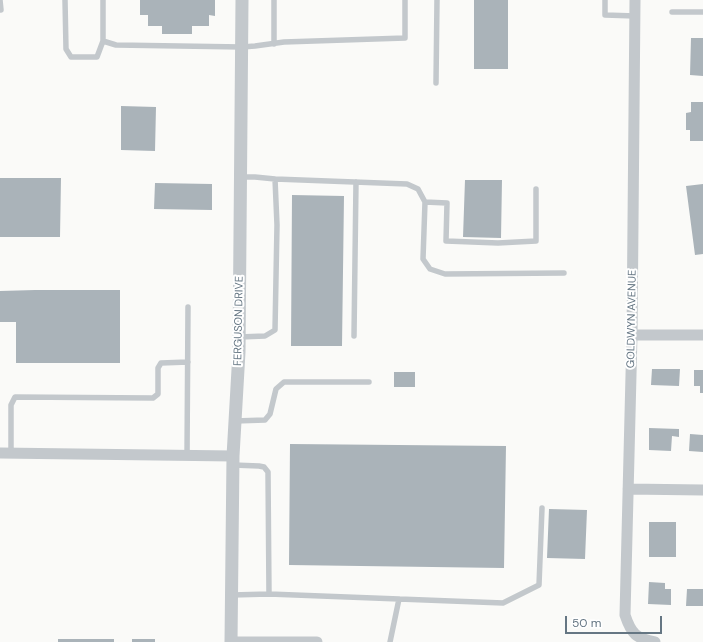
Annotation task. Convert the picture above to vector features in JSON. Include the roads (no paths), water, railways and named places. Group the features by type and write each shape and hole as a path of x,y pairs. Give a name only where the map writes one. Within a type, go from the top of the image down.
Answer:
{"street":[{"name":"FERGUSON DRIVE","path":"231,642 233,461 239,337 242,0"},
{"name":"GOLDWYN AVENUE","path":"635,0 632,335 625,615 629,626 636,635 644,640 656,642"},
{"path":"632,335 703,335"},
{"path":"5,453 187,456 233,461"},
{"path":"628,489 703,490"},
{"path":"231,642 317,642"}],"lane":[{"path":"0,0 1,10"},
{"path":"65,0 66,49 71,57 97,58 103,41 103,0"},
{"path":"274,0 274,44"},
{"path":"103,41 116,45 242,47 284,42 405,38 405,0"},
{"path":"436,82 437,0"},
{"path":"605,0 605,16 635,16"},
{"path":"672,12 703,12"},
{"path":"240,177 407,184 418,189 425,202 423,259 430,269 445,274 564,273"},
{"path":"239,337 265,336 275,330 277,225 275,179"},
{"path":"354,336 356,182"},
{"path":"425,202 447,203 446,241 498,243 536,241 536,189"},
{"path":"187,456 188,307"},
{"path":"5,453 11,405 15,397 153,398 158,394 158,368 161,363 188,362"},
{"path":"235,421 265,420 270,414 276,389 284,382 369,382"},
{"path":"233,461 264,467 268,472 268,594"},
{"path":"231,595 268,594 503,603 540,585 542,508"},
{"path":"390,642 399,599"}]}
